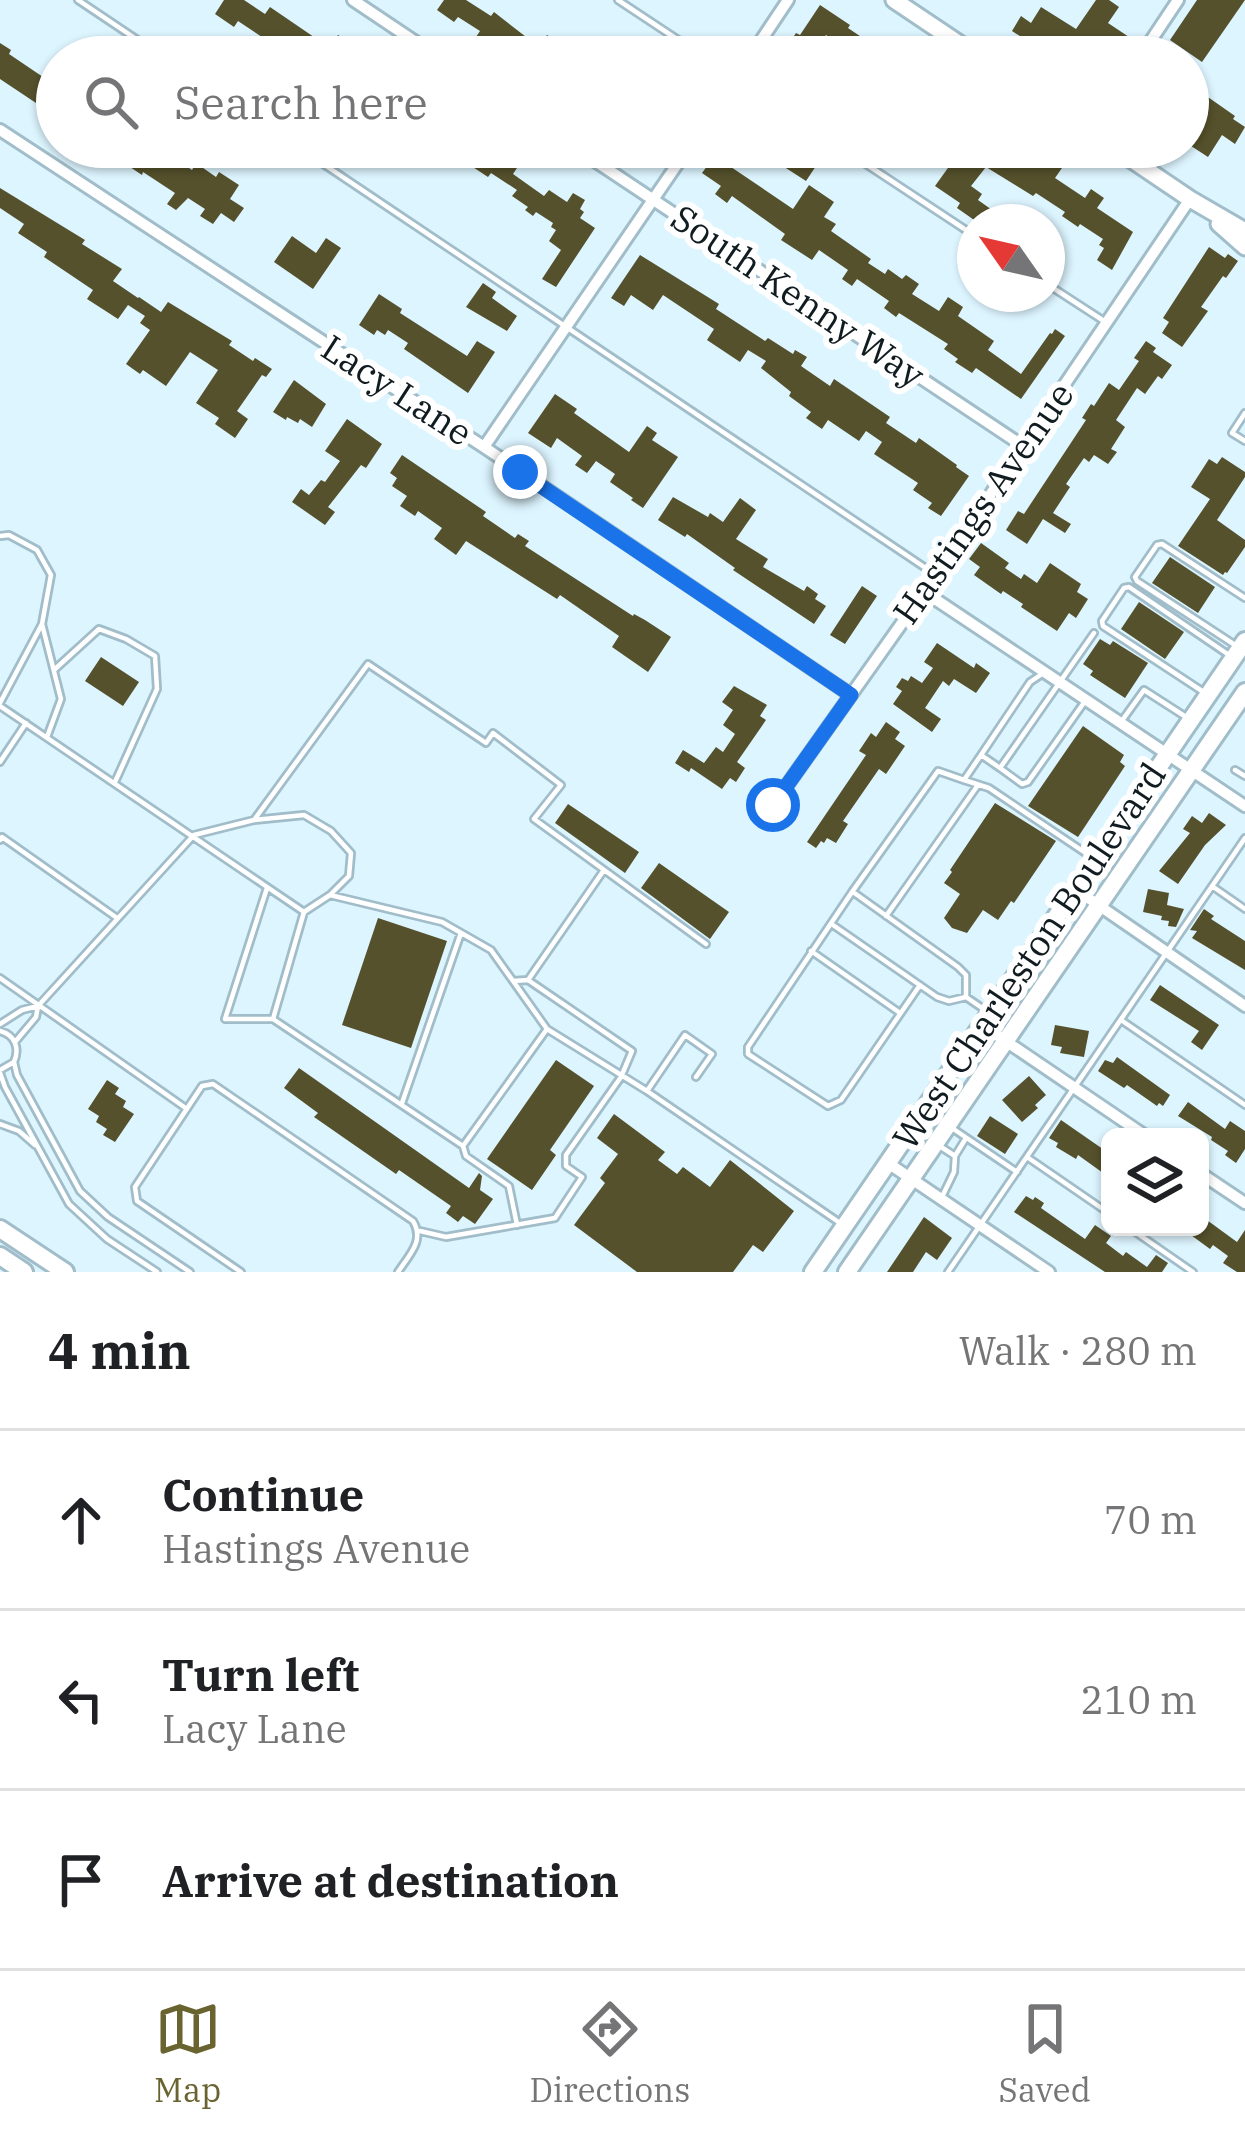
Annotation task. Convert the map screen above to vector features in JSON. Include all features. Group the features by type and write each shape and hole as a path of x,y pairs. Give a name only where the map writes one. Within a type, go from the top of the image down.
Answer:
{"main road":[{"name":"West Charleston Boulevard","path":"813,1272 1240,649"},
{"name":"West Charleston Boulevard","path":"847,1272 1245,692"},
{"path":"0,1229 65,1272"},
{"path":"0,1256 24,1272"}],"street":[{"path":"353,0 407,36"},
{"path":"764,36 788,0"},
{"path":"894,0 948,36"},
{"path":"1154,36 1178,0"},
{"name":"Lacy Lane","path":"0,130 36,154"},
{"name":"Lacy Lane","path":"58,168 851,695"},
{"name":"South Kenny Way","path":"605,168 1023,446"},
{"path":"484,448 675,168"},
{"path":"1144,168 1245,232"},
{"path":"1190,199 1245,247"},
{"name":"Hastings Avenue","path":"773,805 936,575 1190,199"},
{"path":"923,591 1245,806"},
{"path":"1075,890 1245,1006"},
{"path":"986,1019 1005,1041 1134,1128"},
{"path":"888,1163 1049,1272"},
{"path":"1209,1179 1245,1203"}],"lane":[{"path":"78,0 132,36"},
{"path":"618,0 672,36"},
{"path":"329,168 936,575"},
{"path":"872,168 957,224"},
{"path":"1065,296 1107,323"},
{"path":"1245,413 1232,433 1245,441"},
{"path":"0,536 9,535 37,550 51,575 42,624 0,705 304,912"},
{"path":"1240,649 1136,578 1162,544 1245,598"},
{"path":"1208,695 1103,626 1124,588 1240,649"},
{"path":"42,624 61,699 46,737"},
{"path":"54,670 99,629 155,656 157,689 115,782"},
{"path":"1000,769 1094,633"},
{"path":"254,820 368,664 486,743 493,733 561,784 534,819 706,944"},
{"path":"964,780 1030,682 1047,672"},
{"path":"1121,722 1144,690 1190,721"},
{"path":"981,755 1022,784 1028,782 1086,699"},
{"path":"0,762 26,723"},
{"path":"920,985 834,1106 748,1054 748,1046 811,951 938,770 989,788 1095,860"},
{"path":"1235,770 1245,776"},
{"path":"886,916 978,785"},
{"path":"15,1042 36,1017 38,1006 194,835 254,820 304,815 331,831 351,853 349,876 304,912 273,1019"},
{"path":"0,840 2,837 118,919"},
{"path":"948,1272 1245,838"},
{"path":"528,980 604,869"},
{"path":"1212,886 1245,909"},
{"path":"267,887 225,1019 273,1019 464,1146 466,1156 508,1186 517,1225"},
{"path":"852,892 958,967 966,975 966,997 986,1019"},
{"path":"330,895 442,922 491,950 547,1029 646,1090 844,1226"},
{"path":"830,923 938,998 966,997"},
{"path":"402,1105 460,933"},
{"path":"811,951 901,1013"},
{"path":"0,978 187,1109"},
{"path":"419,1231 446,1237 555,1218 582,1177 566,1166 566,1156 621,1077 632,1051 528,980 513,981"},
{"path":"38,1006 22,1010 0,1028 15,1042 17,1075 80,1192 108,1217 190,1272"},
{"path":"1121,1020 1245,1105"},
{"path":"464,1146 547,1029"},
{"path":"646,1090 685,1035 712,1054 696,1077"},
{"path":"14,1062 0,1071 5,1087 69,1204 107,1239 157,1272"},
{"path":"241,1272 137,1202 135,1187 202,1086 213,1084 413,1221 419,1240 398,1272"},
{"path":"0,1124 19,1131 39,1149"},
{"path":"947,1125 1017,1172"},
{"path":"941,1199 966,1138"},
{"path":"935,1143 955,1156"},
{"path":"1027,1156 1101,1208"},
{"path":"69,1204 80,1192"},
{"path":"1141,1236 1193,1272"}],"building":[{"path":"224,0 244,0 265,14 270,7 312,36 260,36 238,21 234,27 215,14"},
{"path":"444,0 466,0 491,16 494,12 525,36 477,36 480,31 437,10"},
{"path":"1096,0 1109,0 1119,7 1108,23 1128,36 1020,36 1012,31 1021,16 1031,23 1041,7 1076,29"},
{"path":"1197,0 1245,0 1209,52 1209,36 1173,36"},
{"path":"820,5 860,36 794,36 800,35"},
{"path":"0,43 36,72 36,103 0,79"},
{"path":"1209,98 1245,127 1235,144 1222,135 1209,155"},
{"path":"132,168 203,168 216,177 219,172 239,185 230,199 244,208 234,222 221,213 213,224 200,216 205,209 188,198 176,210 167,204 175,193"},
{"path":"474,168 517,168 513,174 544,196 549,190 567,202 573,193 585,200 580,218 595,228 556,287 542,279 561,250 549,241 556,230 553,223 525,210 528,207 512,196 517,190 491,173 488,177"},
{"path":"706,168 732,168 793,209 809,185 834,202 824,217 836,224 831,231 885,274 888,269 919,284 912,294 939,311 948,297 957,303 958,316 994,341 988,350 1021,374 1050,333 1055,329 1065,336 1021,399 976,368 972,373 955,362 958,359 944,349 948,344 899,313 896,317 884,308 889,301 857,279 852,286 842,279 848,270 819,250 812,260 781,240 785,234 732,196 727,203 715,194 721,186 702,173"},
{"path":"786,168 815,168 806,181"},
{"path":"948,168 985,168 971,186 982,194 978,200 984,204 960,203 935,186"},
{"path":"988,168 1062,168 1055,178 1085,198 1091,189 1104,198 1097,208 1133,232 1112,270 1097,260 1103,239 1065,218 1065,204 1053,204 1036,193 1033,196"},
{"path":"0,188 85,240 82,244 122,269 113,281 138,298 161,312 168,302 272,369 266,377 262,375 237,411 248,419 235,438 215,424 219,418 196,403 218,370 190,352 166,386 126,364 150,330 140,323 145,316 128,305 118,319 87,299 93,290 18,233 24,224 0,208"},
{"path":"292,236 316,253 326,238 341,248 313,289 274,262"},
{"path":"1209,247 1238,261 1201,307 1208,311 1182,347 1162,333 1169,322 1163,318"},
{"path":"640,255 719,304 716,309 765,341 768,338 807,357 801,366 830,386 834,379 890,417 886,423 916,443 919,438 957,465 969,476 941,516 913,490 918,483 874,454 882,442 866,431 859,441 828,420 822,429 806,418 811,412 761,368 766,361 748,350 740,362 707,340 714,329 663,295 653,310 631,295 624,306 611,298"},
{"path":"483,283 496,292 492,298 517,316 507,331 466,307"},
{"path":"379,294 467,356 477,341 495,352 468,393 404,349 408,343 388,330 385,335 377,330 374,335 359,325"},
{"path":"1146,341 1172,365 1145,394 1137,388 1116,420 1125,427 1108,464 1094,455 1089,462 1084,458 1066,484 1070,487 1053,513 1071,524 1065,533 1043,519 1027,544 1006,530 1018,511 1024,514 1086,420 1082,418 1091,404 1109,383 1119,390"},
{"path":"294,380 326,404 312,427 273,412"},
{"path":"555,394 629,452 647,426 657,433 652,440 678,457 643,508 610,482 615,474 596,461 587,473 575,465 582,456 557,438 551,448 528,433"},
{"path":"347,419 382,444 328,507 335,512 325,525 292,502 301,489 309,495 321,480 325,482 340,461 325,451"},
{"path":"402,455 486,512 483,516 515,538 518,534 529,541 525,546 671,637 648,672 612,647 619,636 560,595 557,599 466,541 456,555 434,539 442,528 418,511 415,516 400,506 407,496 392,486 397,478 390,473"},
{"path":"1222,457 1245,472 1217,520 1245,540 1245,547 1223,575 1178,546 1210,499 1191,487 1209,459 1217,464"},
{"path":"673,497 723,522 740,498 756,510 736,539 768,559 763,567 818,594 815,599 826,606 814,624 687,534 658,520"},
{"path":"981,543 1009,563 1005,568 1021,579 1024,574 1037,583 1050,563 1081,584 1077,592 1088,599 1076,618 1069,613 1057,631 974,575 980,567 969,559"},
{"path":"1170,557 1215,587 1198,613 1152,583"},
{"path":"862,586 877,596 845,644 830,635"},
{"path":"1139,602 1184,632 1165,659 1121,629"},
{"path":"1100,639 1110,645 1113,641 1148,663 1125,698 1090,675 1093,671 1083,664"},
{"path":"937,643 990,673 976,693 954,679 949,686 943,681 925,708 941,719 932,732 893,704 902,691 896,687 902,678 908,681 911,676 922,683 933,668 924,662"},
{"path":"101,657 139,682 123,706 85,681"},
{"path":"734,686 767,705 760,716 766,720 737,762 745,768 736,782 730,778 722,789 675,763 683,750 704,763 716,747 723,752 735,734 723,725 733,710 722,702"},
{"path":"886,722 900,732 895,739 905,746 886,774 879,769 843,821 848,824 836,843 827,838 816,848 807,842 866,755 859,751"},
{"path":"1083,726 1124,755 1120,762 1125,766 1078,837 1028,806"},
{"path":"995,803 1056,841 998,920 983,910 967,933 952,928 944,918 960,894 944,883"},
{"path":"568,804 639,852 625,873 555,823"},
{"path":"1209,813 1226,825 1205,845 1178,884 1159,871 1190,833 1183,829 1192,816 1202,823"},
{"path":"659,863 729,912 710,939 641,888"},
{"path":"1148,889 1169,893 1167,905 1184,909 1176,927 1168,926 1162,916 1143,912"},
{"path":"1204,909 1245,941 1245,970 1192,938 1197,931 1190,930"},
{"path":"378,918 447,941 411,1048 342,1025"},
{"path":"1160,985 1219,1025 1202,1050 1191,1042 1199,1031 1150,1000"},
{"path":"1055,1025 1089,1031 1084,1057 1060,1053 1062,1047 1051,1045"},
{"path":"1117,1057 1170,1095 1163,1106 1098,1071 1105,1060 1113,1063"},
{"path":"556,1060 594,1086 550,1150 556,1155 532,1190 487,1159"},
{"path":"299,1068 469,1188 479,1173 480,1190 493,1199 475,1224 463,1216 458,1222 446,1213 451,1206 314,1117 318,1113 284,1088"},
{"path":"1029,1076 1046,1095 1022,1122 1002,1100"},
{"path":"107,1080 119,1088 115,1094 134,1114 115,1142 103,1135 107,1129 88,1109"},
{"path":"1188,1102 1225,1129 1230,1121 1245,1131 1245,1149 1236,1163 1211,1140 1209,1128 1197,1128 1178,1116"},
{"path":"614,1114 665,1152 658,1160 677,1174 683,1167 710,1187 730,1160 794,1211 763,1252 753,1245 733,1272 637,1272 574,1225 605,1183 600,1178 618,1154 597,1138"},
{"path":"990,1116 1018,1134 1005,1154 977,1136"},
{"path":"1061,1120 1101,1148 1101,1172 1056,1147 1058,1143 1049,1138"},
{"path":"1026,1196 1035,1197 1044,1203 1041,1208 1085,1239 1095,1225 1101,1236 1111,1236 1106,1243 1123,1256 1126,1252 1147,1267 1156,1255 1168,1263 1162,1272 1105,1272 1014,1212"},
{"path":"924,1217 952,1238 937,1260 926,1252 913,1272 887,1272"},
{"path":"1209,1222 1237,1242 1245,1230 1245,1272 1223,1263 1228,1256 1213,1245 1210,1249 1192,1236 1209,1236"}],"route":[{"path":"520,472 851,695 773,805"}]}
